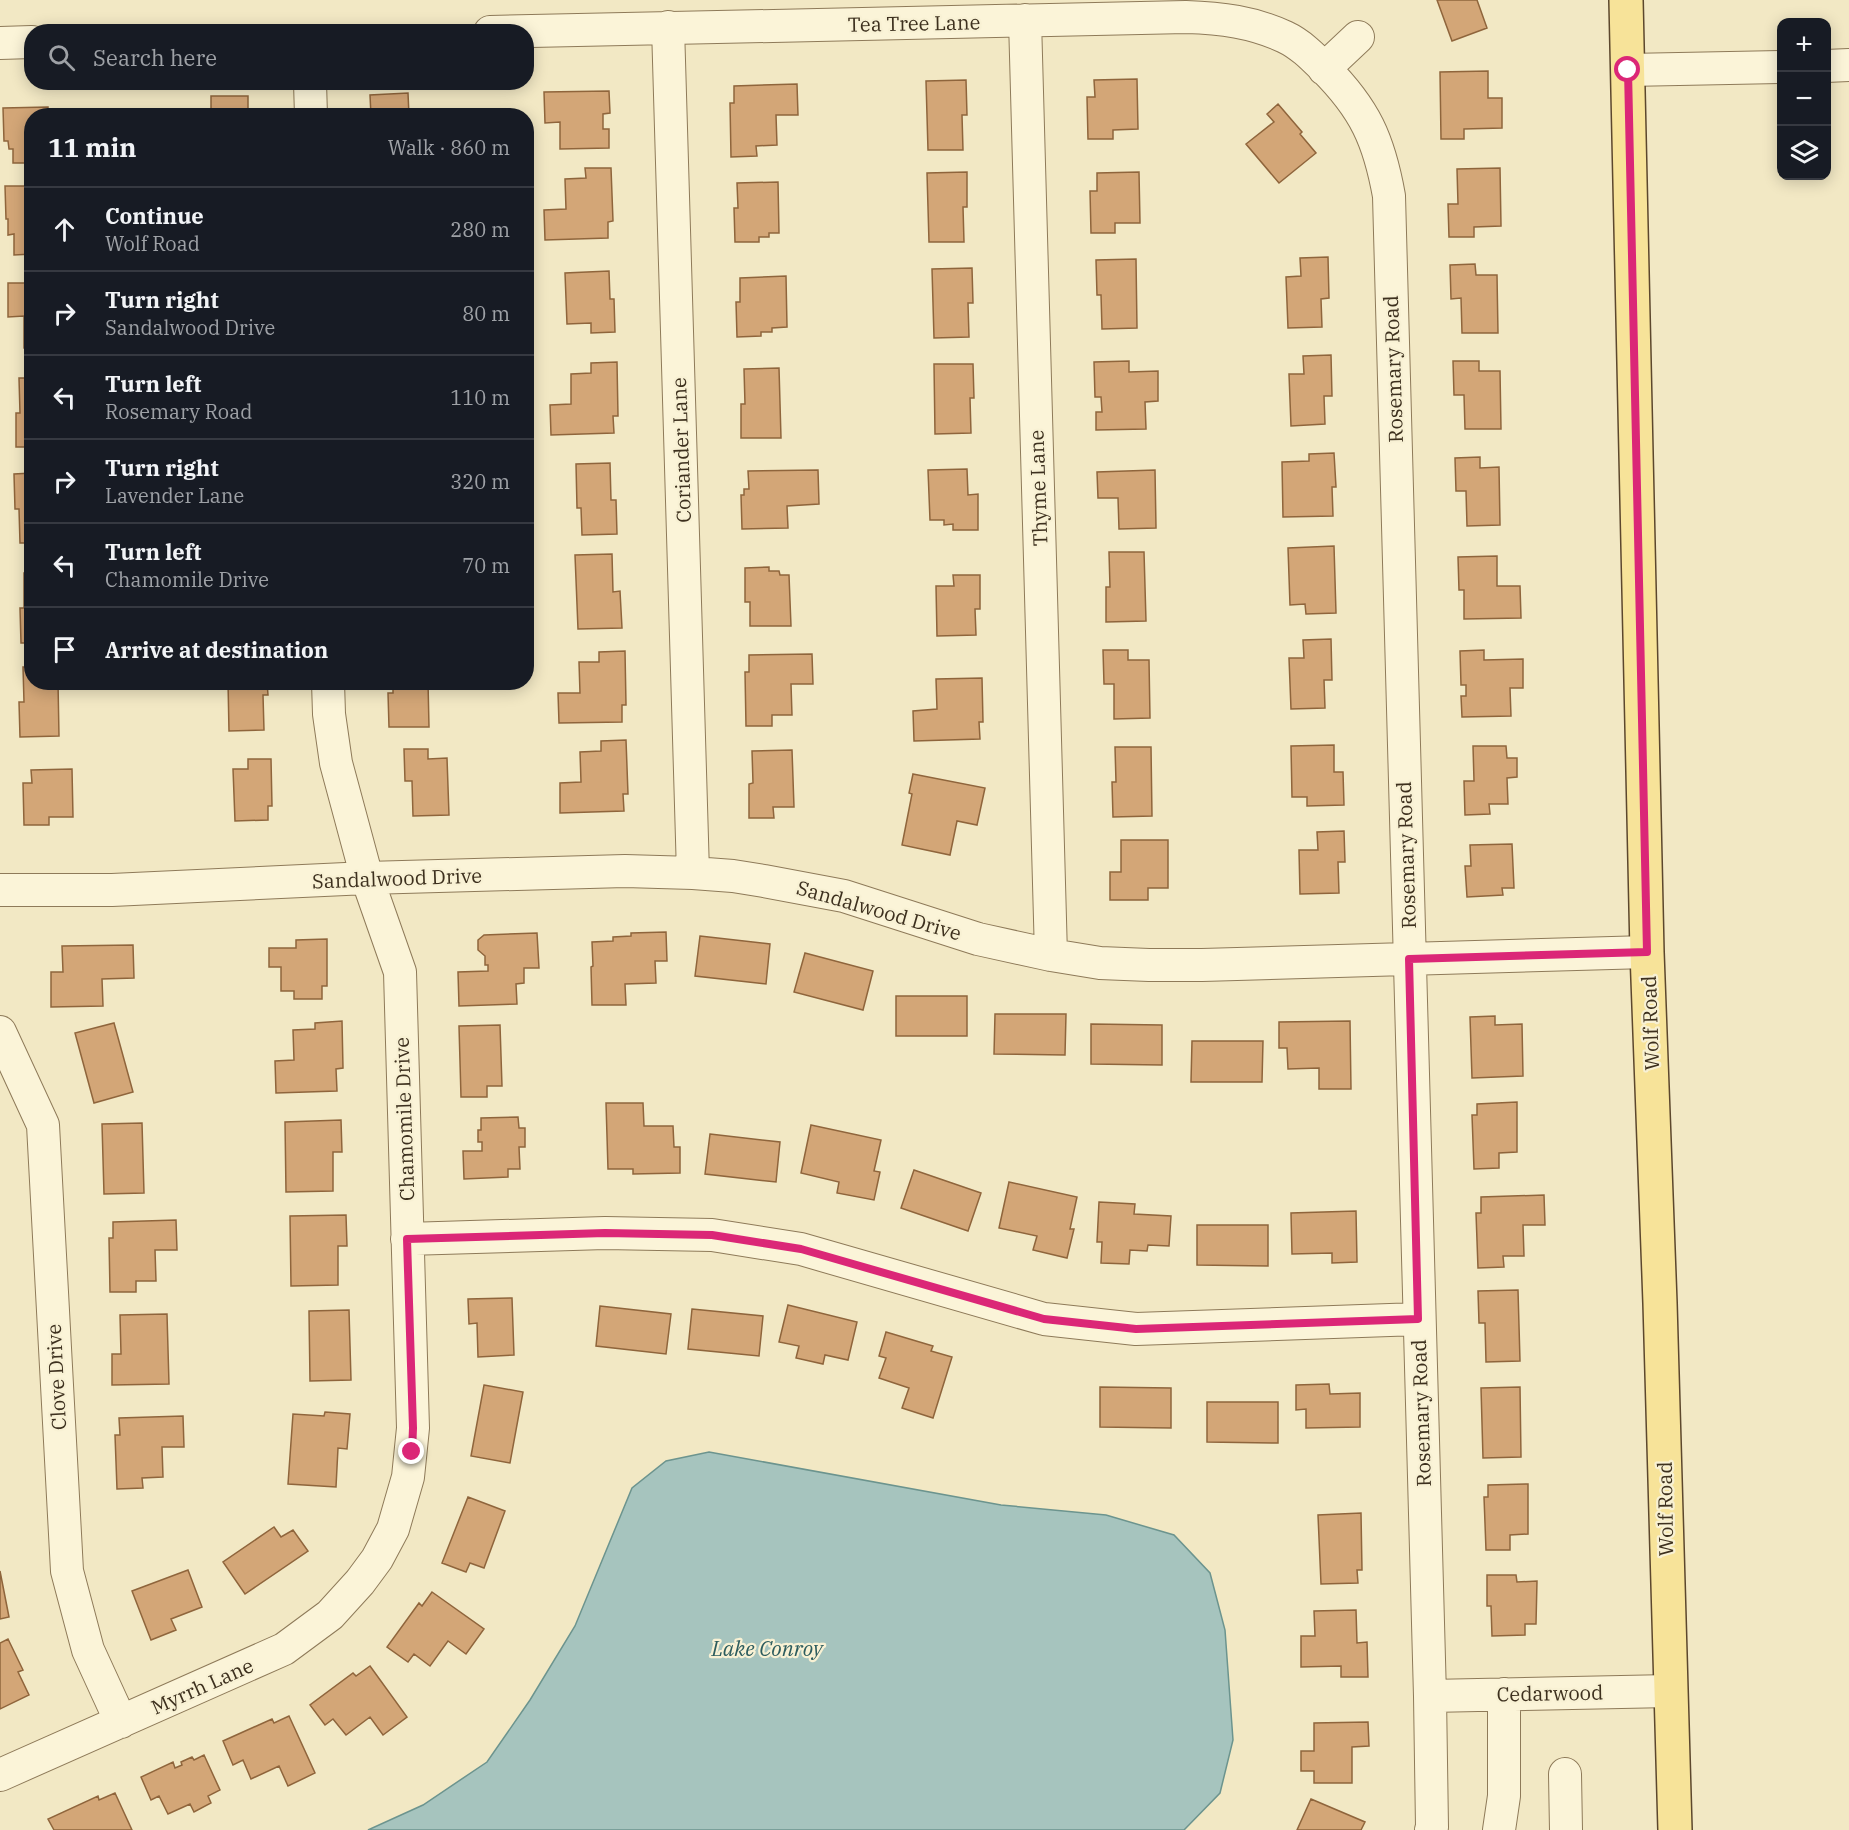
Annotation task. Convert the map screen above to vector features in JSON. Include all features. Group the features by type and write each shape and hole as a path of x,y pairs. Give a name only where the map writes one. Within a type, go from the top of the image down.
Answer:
{"main road":[{"name":"Wolf Road","path":"1626,0 1647,952 1660,1303 1675,1830"}],"street":[{"name":"Tea Tree Lane","path":"534,31 1224,18 1260,27 1286,37 1308,52 1324,69"},
{"name":"Thyme Lane","path":"1025,21 1051,955"},
{"name":"Coriander Lane","path":"668,27 693,873"},
{"path":"1324,69 1359,37"},
{"path":"0,43 24,42"},
{"path":"1831,66 1849,65"},
{"path":"1628,70 1777,67"},
{"name":"Rosemary Road","path":"1324,69 1343,86 1374,135 1383,162 1389,196 1430,1696 1431,1830"},
{"path":"310,90 311,108"},
{"name":"Chamomile Drive","path":"328,690 336,763 368,878 400,972 413,1428 412,1452 402,1503 393,1529 377,1559"},
{"name":"Sandalwood Drive","path":"0,890 112,890 368,878 625,871 693,873 754,879 844,896 978,939 1100,963 1149,965 1647,952"},
{"name":"Clove Drive","path":"0,1032 43,1125 67,1571 88,1650 121,1722"},
{"path":"407,1239 605,1233 712,1235 801,1249 1044,1319 1136,1329 1418,1319"},
{"name":"Myrrh Lane","path":"0,1775 284,1649 330,1615 377,1559"},
{"name":"Cedarwood","path":"1430,1696 1670,1691"},
{"path":"1499,1830 1504,1796 1504,1694"},
{"path":"1565,1774 1566,1830"}],"water":[{"name":"Lake Conroy","path":"709,1452 1001,1505 1106,1515 1174,1535 1210,1573 1225,1630 1233,1740 1220,1793 1184,1830 368,1830 423,1805 487,1762 530,1700 575,1626 632,1488 666,1461"}],"building":[{"path":"1437,0 1477,0 1487,28 1452,41"},
{"path":"1488,71 1488,98 1502,98 1502,128 1464,129 1464,139 1441,139 1440,72"},
{"path":"1137,79 1138,129 1113,130 1113,139 1088,139 1087,97 1095,97 1094,80"},
{"path":"966,80 967,115 962,115 963,150 928,150 926,81"},
{"path":"797,84 798,115 776,115 777,145 756,146 757,156 731,157 730,103 734,103 734,86"},
{"path":"609,91 610,113 603,114 603,129 609,129 609,148 560,149 560,122 545,123 544,92"},
{"path":"408,93 409,108 371,108 370,95"},
{"path":"211,96 248,96 248,108 211,108"},
{"path":"1278,104 1302,132 1300,134 1316,153 1279,183 1246,144 1274,122 1267,114"},
{"path":"48,107 24,108 24,163 13,163 13,149 9,149 8,141 4,141 3,108"},
{"path":"585,168 611,168 613,221 608,222 608,238 545,240 544,210 566,209 565,179 586,178"},
{"path":"1500,168 1501,226 1474,227 1474,237 1449,237 1448,204 1458,204 1457,169"},
{"path":"967,172 967,207 963,207 964,242 929,242 927,173"},
{"path":"1139,172 1140,223 1115,223 1115,233 1091,233 1090,191 1097,191 1097,173"},
{"path":"778,182 779,233 769,233 769,237 759,237 759,242 735,242 734,208 738,208 737,183"},
{"path":"5,186 24,186 24,254 14,255 14,234 8,235 8,219 6,219"},
{"path":"1328,257 1329,298 1321,299 1322,327 1288,328 1286,277 1301,276 1300,258"},
{"path":"1136,259 1137,328 1102,329 1101,295 1097,295 1096,260"},
{"path":"1475,264 1476,275 1497,275 1498,333 1462,333 1461,298 1451,299 1450,265"},
{"path":"972,268 973,303 968,303 969,337 934,338 932,269"},
{"path":"609,271 610,299 614,299 615,332 591,333 591,323 567,324 565,273"},
{"path":"786,276 787,327 772,328 772,332 761,332 761,336 737,337 736,302 740,302 740,278"},
{"path":"8,283 24,283 24,316 8,317"},
{"path":"1331,355 1332,396 1324,396 1325,424 1291,426 1289,374 1304,374 1303,356"},
{"path":"1129,361 1129,372 1158,371 1158,401 1145,402 1146,429 1096,430 1096,412 1102,412 1101,397 1095,397 1094,362"},
{"path":"1453,361 1479,361 1479,371 1500,371 1501,429 1465,429 1464,395 1454,395"},
{"path":"617,362 618,416 613,416 614,433 551,435 550,405 571,404 571,374 591,373 591,363"},
{"path":"934,364 973,364 974,398 970,398 971,433 935,434"},
{"path":"779,368 781,438 741,438 741,404 745,404 744,369"},
{"path":"19,378 24,378 24,447 16,447 16,413 20,413"},
{"path":"1334,453 1336,487 1332,487 1333,516 1283,517 1282,462 1309,461 1309,454"},
{"path":"1480,457 1480,468 1499,467 1500,525 1467,526 1466,491 1456,491 1455,458"},
{"path":"610,463 611,500 616,500 617,534 582,535 581,508 577,508 576,464"},
{"path":"967,469 968,495 978,494 978,530 953,530 953,524 944,525 944,520 930,520 928,470"},
{"path":"818,470 819,504 787,506 788,528 742,529 741,495 744,495 744,489 749,489 748,471"},
{"path":"1155,470 1156,528 1119,529 1118,498 1098,498 1097,472"},
{"path":"24,473 24,543 20,543 19,509 15,509 14,474"},
{"path":"1334,546 1336,613 1306,614 1305,604 1290,605 1288,548"},
{"path":"1109,552 1144,552 1146,621 1106,622 1106,587 1110,587"},
{"path":"612,554 613,592 620,591 622,628 578,629 575,555"},
{"path":"1497,556 1497,586 1520,586 1521,618 1464,619 1464,590 1459,590 1458,557"},
{"path":"769,567 769,571 779,571 780,575 789,575 791,626 750,626 750,602 745,602 745,568"},
{"path":"953,575 980,575 980,609 975,609 976,635 937,636 936,586 954,586"},
{"path":"20,608 24,608 24,643 21,643"},
{"path":"1331,639 1332,680 1324,680 1325,708 1291,709 1289,658 1304,658 1303,640"},
{"path":"1103,650 1128,650 1128,660 1149,660 1150,718 1114,719 1114,684 1104,684"},
{"path":"1484,650 1484,660 1523,659 1523,688 1510,688 1511,716 1462,717 1461,696 1466,696 1466,685 1461,685 1460,651"},
{"path":"625,651 626,705 622,705 622,722 559,723 558,693 580,693 579,662 599,662 599,652"},
{"path":"812,654 813,684 791,684 792,715 772,715 772,726 746,726 745,672 749,672 749,655"},
{"path":"23,667 24,690 58,690 59,736 20,737 19,702 24,702"},
{"path":"982,678 983,722 979,722 980,739 914,741 913,711 937,709 936,679"},
{"path":"228,690 268,690 268,695 263,695 264,730 229,731"},
{"path":"393,690 428,690 429,727 389,727 388,693 393,693"},
{"path":"626,740 628,794 623,794 624,811 560,813 560,783 581,782 580,752 601,751 601,741"},
{"path":"1334,745 1334,772 1343,772 1344,805 1307,806 1307,797 1292,797 1291,746"},
{"path":"1473,746 1506,746 1507,758 1517,758 1517,777 1507,778 1508,804 1489,804 1490,814 1465,815 1464,781 1474,781"},
{"path":"1115,747 1151,747 1152,816 1113,817 1112,782 1116,782"},
{"path":"404,749 428,749 428,759 447,758 449,815 413,816 412,781 405,781"},
{"path":"792,750 794,807 773,807 774,818 749,818 749,784 753,783 752,751"},
{"path":"248,759 271,759 272,806 268,806 268,820 235,821 233,769 248,769"},
{"path":"72,769 73,817 49,817 49,825 24,825 23,783 32,783 31,770"},
{"path":"913,774 985,788 977,825 957,821 950,855 902,845 912,794 909,793"},
{"path":"1344,831 1345,862 1338,862 1339,893 1300,894 1299,850 1318,850 1317,832"},
{"path":"1121,840 1168,840 1168,888 1148,888 1148,900 1110,900 1110,872 1121,872"},
{"path":"1512,844 1514,888 1502,888 1503,895 1467,897 1465,866 1471,866 1470,845"},
{"path":"666,932 667,961 655,961 656,983 625,984 626,1005 592,1005 592,942 613,941 613,937 631,936 631,933"},
{"path":"537,933 539,968 524,968 524,983 516,984 517,1004 459,1006 458,972 488,971 485,956 478,950 478,940 484,935"},
{"path":"700,936 770,944 766,984 695,976"},
{"path":"327,939 327,986 322,986 322,999 294,999 294,991 281,991 281,967 269,967 269,948 296,948 296,940"},
{"path":"133,945 134,978 102,979 103,1006 51,1007 51,972 63,972 62,946"},
{"path":"805,953 873,971 863,1010 794,992"},
{"path":"896,996 967,996 967,1036 896,1036"},
{"path":"995,1014 1066,1014 1065,1055 994,1054"},
{"path":"1495,1016 1495,1025 1522,1024 1523,1076 1472,1078 1470,1017"},
{"path":"342,1021 343,1068 336,1069 337,1091 276,1093 275,1061 294,1060 293,1030 315,1029 315,1023"},
{"path":"1350,1021 1351,1089 1319,1089 1319,1068 1288,1069 1287,1048 1279,1048 1279,1022"},
{"path":"114,1023 133,1092 94,1103 75,1033"},
{"path":"1091,1024 1162,1025 1162,1065 1091,1064"},
{"path":"500,1025 502,1086 487,1086 487,1097 461,1097 459,1026"},
{"path":"1192,1041 1263,1041 1262,1082 1191,1082"},
{"path":"1517,1102 1517,1152 1499,1153 1499,1168 1474,1169 1472,1115 1477,1115 1477,1104"},
{"path":"606,1103 643,1103 644,1126 673,1126 674,1147 680,1147 680,1173 633,1174 633,1169 608,1169"},
{"path":"518,1117 519,1128 525,1128 525,1147 519,1147 520,1169 508,1169 508,1177 464,1179 463,1151 482,1151 482,1142 478,1142 481,1118"},
{"path":"341,1120 342,1152 333,1152 333,1191 286,1192 285,1122"},
{"path":"142,1123 144,1193 104,1194 102,1124"},
{"path":"811,1125 881,1140 874,1171 880,1172 874,1200 837,1193 839,1182 801,1173"},
{"path":"710,1134 780,1142 776,1182 705,1174"},
{"path":"914,1170 981,1193 968,1231 901,1208"},
{"path":"1009,1182 1077,1197 1070,1229 1074,1229 1067,1258 1033,1250 1037,1236 999,1228"},
{"path":"1544,1195 1545,1225 1523,1225 1524,1256 1503,1256 1504,1267 1478,1268 1476,1213 1481,1213 1481,1197"},
{"path":"1099,1202 1135,1204 1134,1214 1171,1216 1169,1246 1148,1245 1147,1251 1130,1250 1129,1264 1101,1263 1102,1242 1097,1242"},
{"path":"1356,1211 1357,1262 1332,1263 1332,1253 1292,1254 1291,1213"},
{"path":"346,1215 347,1246 338,1246 338,1285 291,1286 290,1216"},
{"path":"176,1220 177,1250 155,1250 156,1281 136,1281 136,1292 110,1292 109,1238 113,1238 113,1222"},
{"path":"1197,1225 1268,1225 1268,1266 1197,1265"},
{"path":"1518,1290 1520,1361 1486,1362 1485,1323 1479,1323 1478,1291"},
{"path":"512,1298 514,1355 478,1357 477,1323 469,1324 468,1299"},
{"path":"788,1305 857,1322 848,1360 825,1355 823,1364 796,1358 799,1346 779,1342"},
{"path":"600,1306 671,1314 666,1354 596,1346"},
{"path":"692,1309 763,1316 759,1356 688,1349"},
{"path":"349,1310 351,1380 310,1381 309,1311"},
{"path":"167,1314 169,1384 112,1385 112,1354 121,1354 120,1315"},
{"path":"886,1332 933,1346 931,1351 952,1357 933,1418 902,1408 909,1388 879,1378 886,1358 879,1356"},
{"path":"1329,1384 1330,1394 1360,1393 1360,1427 1306,1428 1306,1409 1296,1410 1296,1385"},
{"path":"484,1385 523,1392 510,1463 471,1456"},
{"path":"1100,1387 1171,1388 1171,1428 1100,1427"},
{"path":"1520,1387 1521,1457 1483,1458 1481,1388"},
{"path":"1207,1402 1278,1402 1278,1443 1207,1442"},
{"path":"325,1412 350,1414 347,1449 338,1448 336,1487 288,1484 293,1414 324,1416"},
{"path":"183,1416 184,1447 162,1447 163,1477 142,1478 143,1488 117,1489 115,1435 120,1435 119,1418"},
{"path":"1528,1484 1528,1534 1510,1535 1510,1550 1486,1550 1484,1497 1488,1497 1488,1485"},
{"path":"468,1497 505,1511 484,1568 470,1563 466,1572 442,1563"},
{"path":"1361,1513 1362,1570 1357,1570 1358,1583 1321,1584 1318,1515"},
{"path":"274,1527 281,1537 293,1530 308,1551 245,1594 223,1562"},
{"path":"188,1570 202,1607 171,1619 176,1630 151,1640 132,1591"},
{"path":"0,1571 9,1617 0,1619"},
{"path":"1487,1575 1516,1575 1517,1582 1537,1581 1536,1624 1525,1624 1525,1635 1492,1636 1491,1606 1487,1606"},
{"path":"432,1592 484,1629 466,1654 448,1641 430,1666 414,1654 408,1662 387,1647 419,1603 422,1606"},
{"path":"1356,1610 1357,1643 1367,1642 1368,1677 1341,1677 1341,1666 1301,1667 1301,1636 1315,1636 1314,1611"},
{"path":"8,1639 23,1670 18,1672 29,1695 0,1709 0,1643"},
{"path":"370,1666 407,1717 383,1735 370,1717 346,1735 333,1719 325,1725 310,1705 353,1673 356,1676"},
{"path":"289,1716 315,1773 288,1786 279,1766 251,1779 243,1760 233,1765 223,1741 272,1719 274,1723"},
{"path":"1368,1722 1369,1746 1352,1747 1352,1783 1314,1783 1314,1771 1301,1771 1301,1751 1314,1751 1314,1723"},
{"path":"204,1755 220,1790 208,1796 211,1803 194,1812 190,1804 168,1814 159,1796 151,1800 141,1777 173,1762 175,1768 192,1757 194,1760"},
{"path":"115,1793 132,1830 54,1830 48,1819 98,1796 99,1800"},
{"path":"1311,1799 1365,1822 1361,1830 1297,1830"}],"route":[{"path":"412,1452 407,1239 605,1233 712,1235 801,1249 1044,1319 1136,1329 1418,1319 1409,959 1647,952 1628,70"}]}
